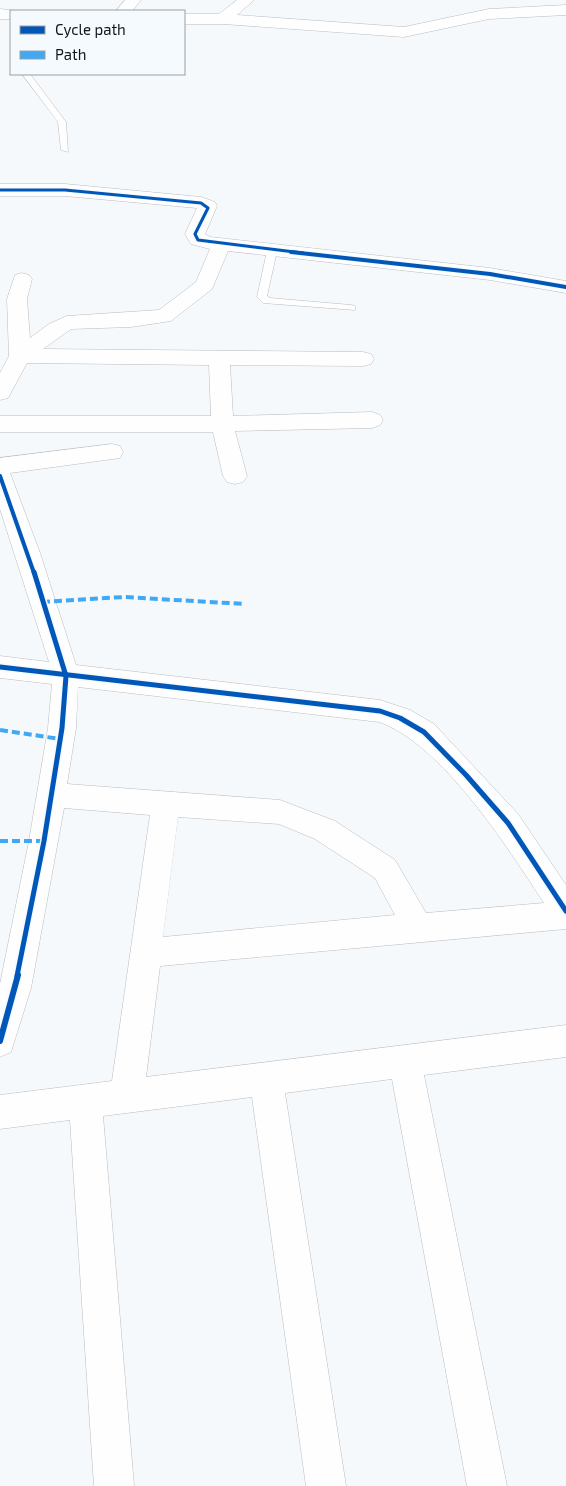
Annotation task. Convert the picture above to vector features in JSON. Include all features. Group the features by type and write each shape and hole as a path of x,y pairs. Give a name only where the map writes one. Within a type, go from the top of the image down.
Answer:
{"street":[{"path":"125,10 133,0"},
{"path":"223,19 246,0"},
{"path":"185,19 223,19 404,32 489,14 566,10"},
{"path":"0,190 65,190 201,203 208,206 208,208 195,234 203,242 490,274 566,287"},
{"path":"0,394 20,356 67,323 131,320 164,316 172,311 205,285 221,245"},
{"path":"20,356 17,299 22,279"},
{"path":"20,356 363,359"},
{"path":"219,359 222,424 235,476"},
{"path":"0,424 222,424 372,420"},
{"path":"0,466 112,452"},
{"path":"0,476 28,553 66,676 62,728 51,795 15,988 0,1040"},
{"path":"0,667 380,711 400,718 424,732 508,823 566,911"},
{"path":"51,795 166,802 280,812 325,830 385,869 418,927"},
{"path":"126,1096 166,802"},
{"path":"145,953 566,915"},
{"path":"0,1112 566,1041"},
{"path":"405,1062 487,1486"},
{"path":"266,1078 326,1486"},
{"path":"85,1101 114,1486"}],"lane":[{"path":"27,75 46,98 62,122 65,150"},
{"path":"272,251 262,297 267,301 351,308"}],"marked path":[{"path":"42,602 124,597 245,604"},
{"path":"0,730 60,739"},
{"path":"0,841 44,841"}],"cycle path":[{"path":"0,190 65,190 201,203 208,206 208,208 195,234 198,240 208,243 490,274 566,287"},
{"path":"0,476 28,553 66,676 62,728 44,841 15,988 0,1041"},
{"path":"0,667 380,711 400,718 424,732 466,775 508,823 566,911"}]}
